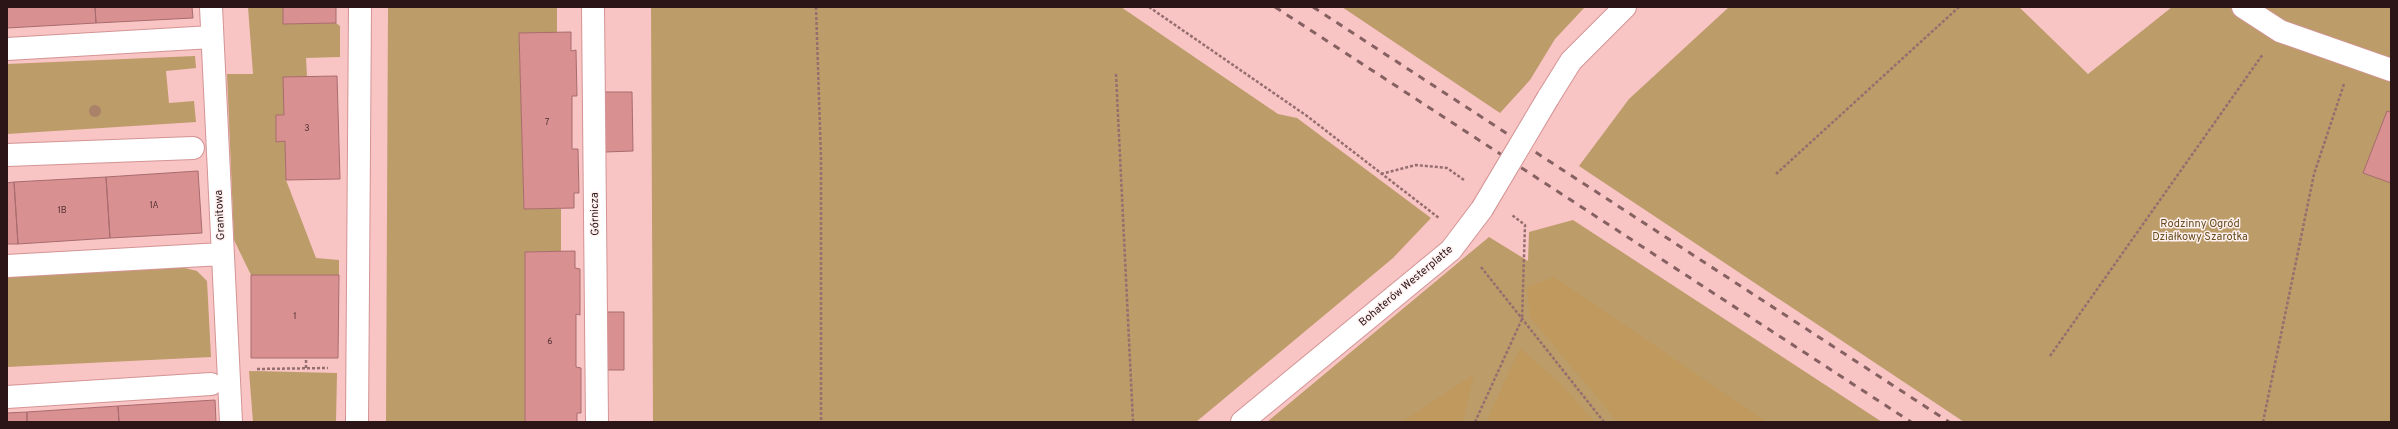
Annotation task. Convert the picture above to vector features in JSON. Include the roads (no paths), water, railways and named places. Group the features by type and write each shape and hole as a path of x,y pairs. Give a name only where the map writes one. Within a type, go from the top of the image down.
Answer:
{"street":[{"name":"Granitowa","path":"211,7 231,422"},
{"path":"357,422 360,7"},
{"name":"Górnicza","path":"593,7 597,422"},
{"name":"Bohaterów Westerplatte","path":"1242,422 1451,250 1482,209 1571,61 1625,7"},
{"path":"2243,7 2280,31 2391,70"},
{"path":"7,50 212,37"},
{"path":"7,154 193,148"},
{"path":"7,266 222,254"},
{"path":"7,397 211,384"}],"railway":[{"path":"1275,7 1911,422"},
{"path":"1313,7 1949,422"}],"park label":[{"name":"Rodzinny Ogród Działkowy Szarotka","path":"2200,230"}]}
